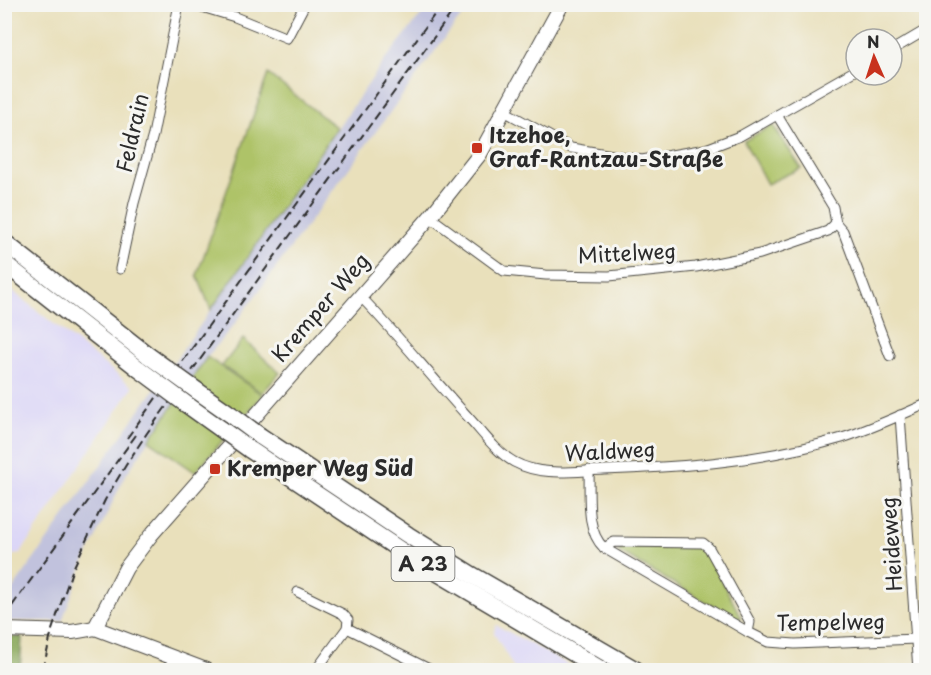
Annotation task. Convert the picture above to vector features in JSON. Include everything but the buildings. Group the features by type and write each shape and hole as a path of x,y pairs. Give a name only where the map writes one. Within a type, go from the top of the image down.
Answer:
{"highway":[{"name":"A 23","path":"4,242 144,363"},
{"name":"A 23","path":"4,263 191,397 221,429 249,449 406,554 602,670"},
{"name":"A 23","path":"191,397 233,416 408,535 472,575 636,670"}],"street":[{"name":"Feldrain","path":"120,269 134,203 151,143 179,4"},
{"path":"192,4 236,17 288,38 305,4"},
{"name":"Kremper Weg","path":"95,628 135,556 430,217 480,154 562,4"},
{"path":"904,43 927,30"},
{"path":"504,111 571,148 642,160 706,148 740,135 844,77"},
{"path":"777,116 833,207 836,223 843,231 890,356"},
{"name":"Mittelweg","path":"430,217 504,272 577,276 618,276 696,267 775,249 828,231 836,223"},
{"name":"Waldweg","path":"360,296 501,453 529,469 547,472 703,465 740,461 835,440 927,404"},
{"name":"Heideweg","path":"900,415 918,670"},
{"path":"589,470 592,531 596,541 604,548"},
{"name":"Tempelweg","path":"748,632 750,622 709,548 703,543 614,542 604,548 748,632 768,642 795,644 916,639"},
{"path":"298,592 343,614 348,620 347,628 316,670"},
{"path":"4,630 72,632 95,628 206,670"},
{"path":"347,628 431,670"}],"shaded area":[{"path":"429,5 471,5 234,325 207,357 125,476 83,565 62,621 5,621 5,600 385,60"},
{"path":"5,285 133,387 20,554 5,556"},
{"path":"496,625 578,670 515,670 494,633"}],"green space":[{"path":"268,74 337,128 211,310 197,275"},
{"path":"773,125 801,168 767,184 744,141"},
{"path":"243,339 280,373 262,393 222,366"},
{"path":"207,357 263,395 195,472 149,440"},
{"path":"622,545 700,546 705,549 741,617 737,620 619,552 619,547"},
{"path":"4,637 22,637 20,670 5,670"}],"railway":[{"path":"127,438 442,4"},
{"path":"43,670 52,630 72,571 105,500 126,465 458,4"},
{"path":"4,617 136,435"}],"place":[{"name":"Itzehoe, Graf-Rantzau-Straße","path":"477,148"},
{"name":"Kremper Weg Süd","path":"215,469"}]}
